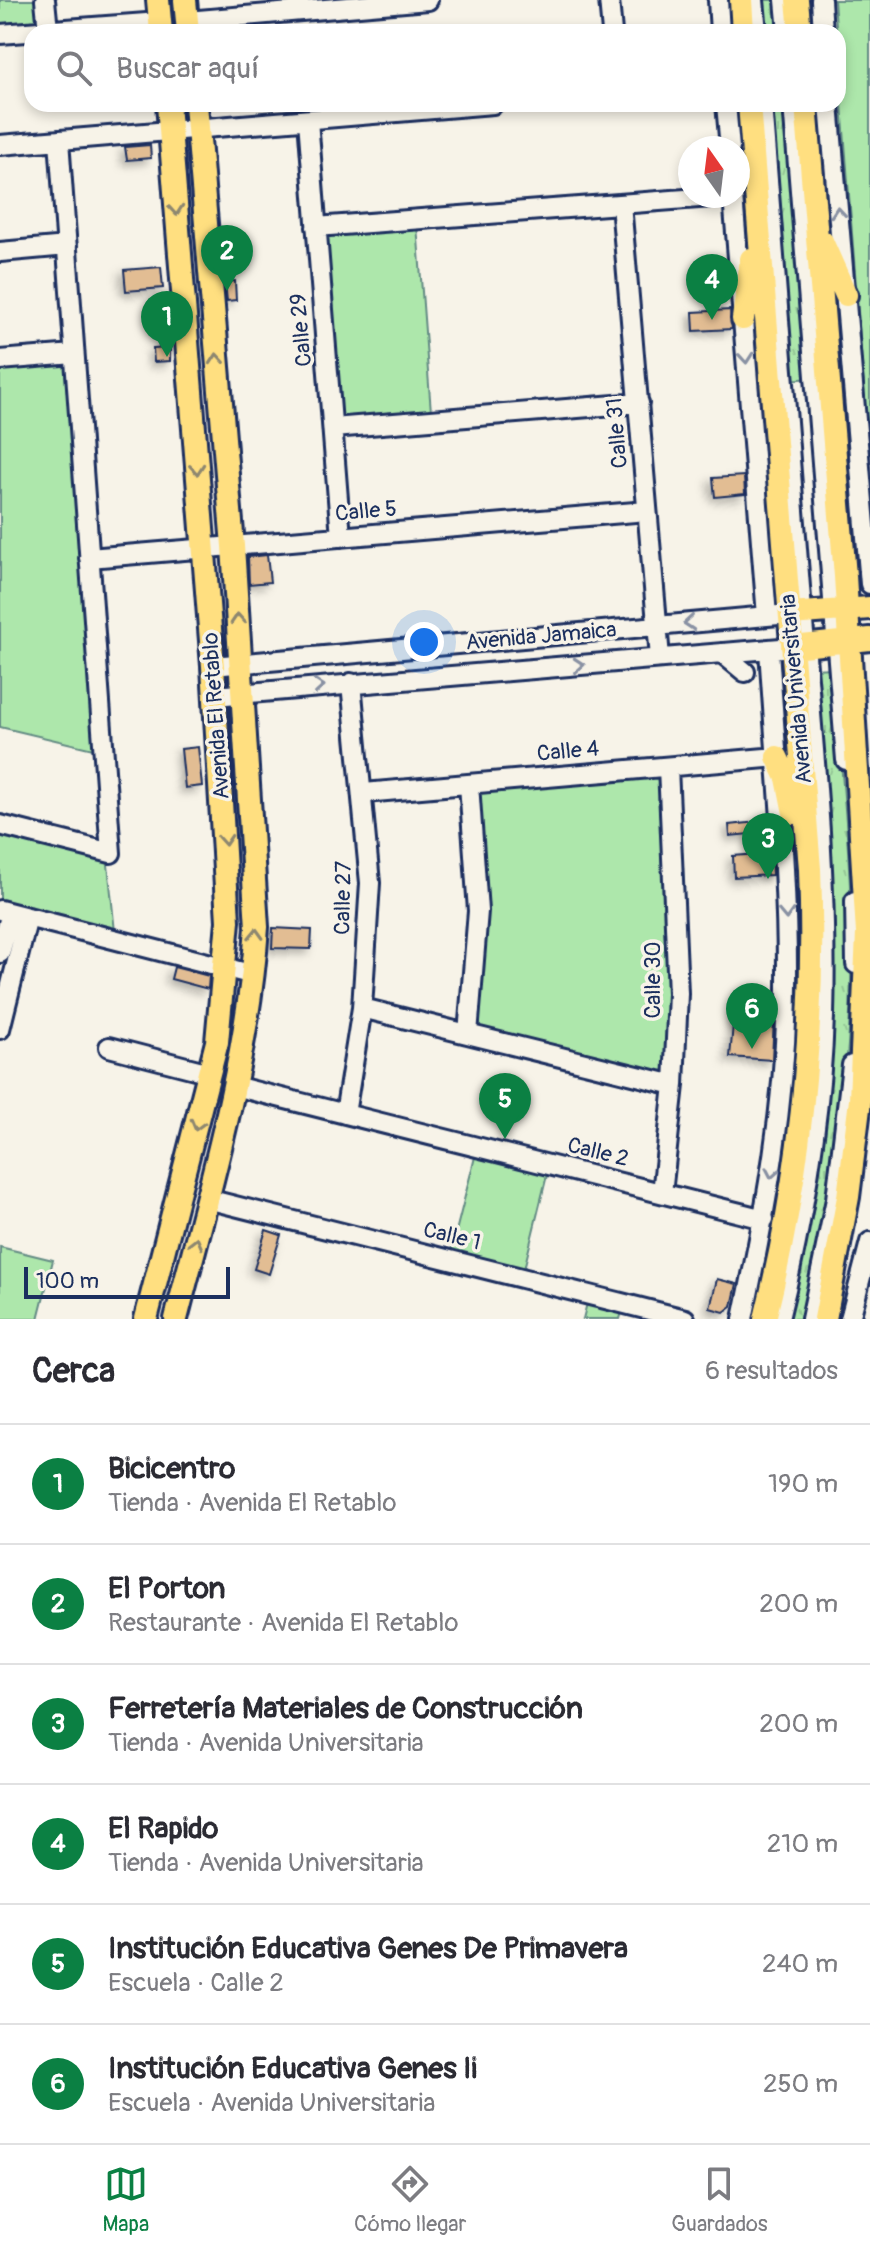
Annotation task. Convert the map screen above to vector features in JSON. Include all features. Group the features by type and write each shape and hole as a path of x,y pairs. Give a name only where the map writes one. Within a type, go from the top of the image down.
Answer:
{"main road":[{"path":"741,0 742,24"},
{"path":"797,0 799,24"},
{"name":"Avenida El Retablo","path":"146,1319 210,1073 226,969 227,870 169,112"},
{"name":"Avenida El Retablo","path":"176,1319 234,1086 254,975 256,888 233,546 197,112"},
{"name":"Avenida Universitaria","path":"750,112 801,643 813,943 803,1131 791,1204 765,1319"},
{"path":"807,112 869,929 860,1100 840,1241 825,1319"},
{"path":"743,319 758,214"},
{"path":"815,225 846,295"},
{"name":"Avenida Jamaica","path":"801,643 848,625 870,608"},
{"name":"Avenida Jamaica","path":"796,614 848,625"},
{"path":"777,757 787,778 800,843 810,869"},
{"path":"839,1319 844,1275 840,1241"}],"street":[{"path":"45,0 47,24"},
{"path":"187,18 300,5 428,0"},
{"path":"609,0 611,24"},
{"path":"718,0 720,24"},
{"path":"754,0 756,24"},
{"path":"785,0 787,24"},
{"path":"821,0 822,24"},
{"path":"104,24 160,18"},
{"path":"0,34 24,32"},
{"path":"0,145 400,112"},
{"path":"727,112 729,136"},
{"path":"763,112 796,614"},
{"path":"794,112 848,625 854,873 855,1010 836,1199 811,1319"},
{"path":"830,112 870,584"},
{"name":"Calle 29","path":"308,120 341,537"},
{"path":"0,825 111,853 59,140"},
{"path":"316,227 678,200"},
{"name":"Calle 31","path":"621,204 660,658"},
{"name":"Avenida Universitaria","path":"734,208 767,616"},
{"path":"0,252 67,246"},
{"path":"0,360 74,354"},
{"path":"333,428 639,403"},
{"name":"Calle 5","path":"89,558 647,511"},
{"name":"Avenida Jamaica","path":"213,666 796,614"},
{"path":"621,629 627,645 624,661"},
{"path":"779,1319 793,1261 814,1133 824,1019 824,900 801,643"},
{"name":"Avenida Jamaica","path":"214,696 769,649 801,643"},
{"name":"Avenida Universitaria","path":"743,1319 776,1152 787,989 769,649"},
{"path":"722,653 772,696"},
{"name":"Calle 27","path":"345,1114 362,1008 370,883 364,793 351,683"},
{"name":"Calle 4","path":"364,793 777,757"},
{"name":"Calle 30","path":"662,1193 674,1085 677,937 668,767"},
{"path":"468,1034 478,911 469,784"},
{"path":"0,1029 7,941 13,913 254,975"},
{"path":"362,1008 674,1085"},
{"path":"109,1047 210,1073"},
{"name":"Calle 2","path":"234,1086 764,1219"},
{"name":"Calle 1","path":"207,1199 685,1319"},
{"path":"850,1319 863,1294 870,1242"}],"green space":[{"path":"0,0 44,0 47,24 0,28"},
{"path":"759,0 779,0 781,24 760,24"},
{"path":"834,0 870,0 870,467 843,112 846,112 846,24 836,24"},
{"path":"768,112 789,112 811,378 789,380"},
{"path":"417,225 431,412 338,419 324,232"},
{"path":"66,362 93,749 0,727 0,367"},
{"path":"832,668 850,883 850,1013 844,1090 833,1167 806,1319 784,1319 806,1224 813,669"},
{"path":"663,776 670,922 668,1074 478,1029 487,907 479,790"},
{"path":"0,829 107,855 115,932 0,902"},
{"path":"476,1153 548,1171 524,1269 451,1251"},
{"path":"0,1247 53,1260 38,1319 0,1319"},
{"path":"588,1299 623,1308 620,1319 583,1319"}],"building":[{"path":"150,145 151,158 127,160 125,147"},
{"path":"161,267 163,288 126,291 124,270"},
{"path":"235,281 236,300 227,301 225,282"},
{"path":"730,310 732,329 694,331 693,312"},
{"path":"170,347 170,361 154,362 153,348"},
{"path":"744,476 745,494 715,497 713,478"},
{"path":"267,555 270,582 249,584 248,557"},
{"path":"198,747 202,786 185,788 181,749"},
{"path":"769,821 770,832 730,836 729,825"},
{"path":"771,853 772,875 734,877 733,856"},
{"path":"273,928 312,930 311,949 272,948"},
{"path":"174,967 209,976 208,989 171,979"},
{"path":"734,1014 774,1017 772,1060 730,1057"},
{"path":"266,1230 281,1235 269,1274 254,1269"},
{"path":"717,1279 737,1284 732,1306 724,1312 710,1308"}],"place":[{"name":"El Porton","path":"227,291"},
{"name":"El Rapido","path":"712,320"},
{"name":"Bicicentro","path":"167,357"},
{"name":"Ferretería Materiales de Construcción","path":"768,879"},
{"name":"Institución Educativa Genes Ii","path":"752,1049"},
{"name":"Institución Educativa Genes De Primavera","path":"505,1139"}]}
